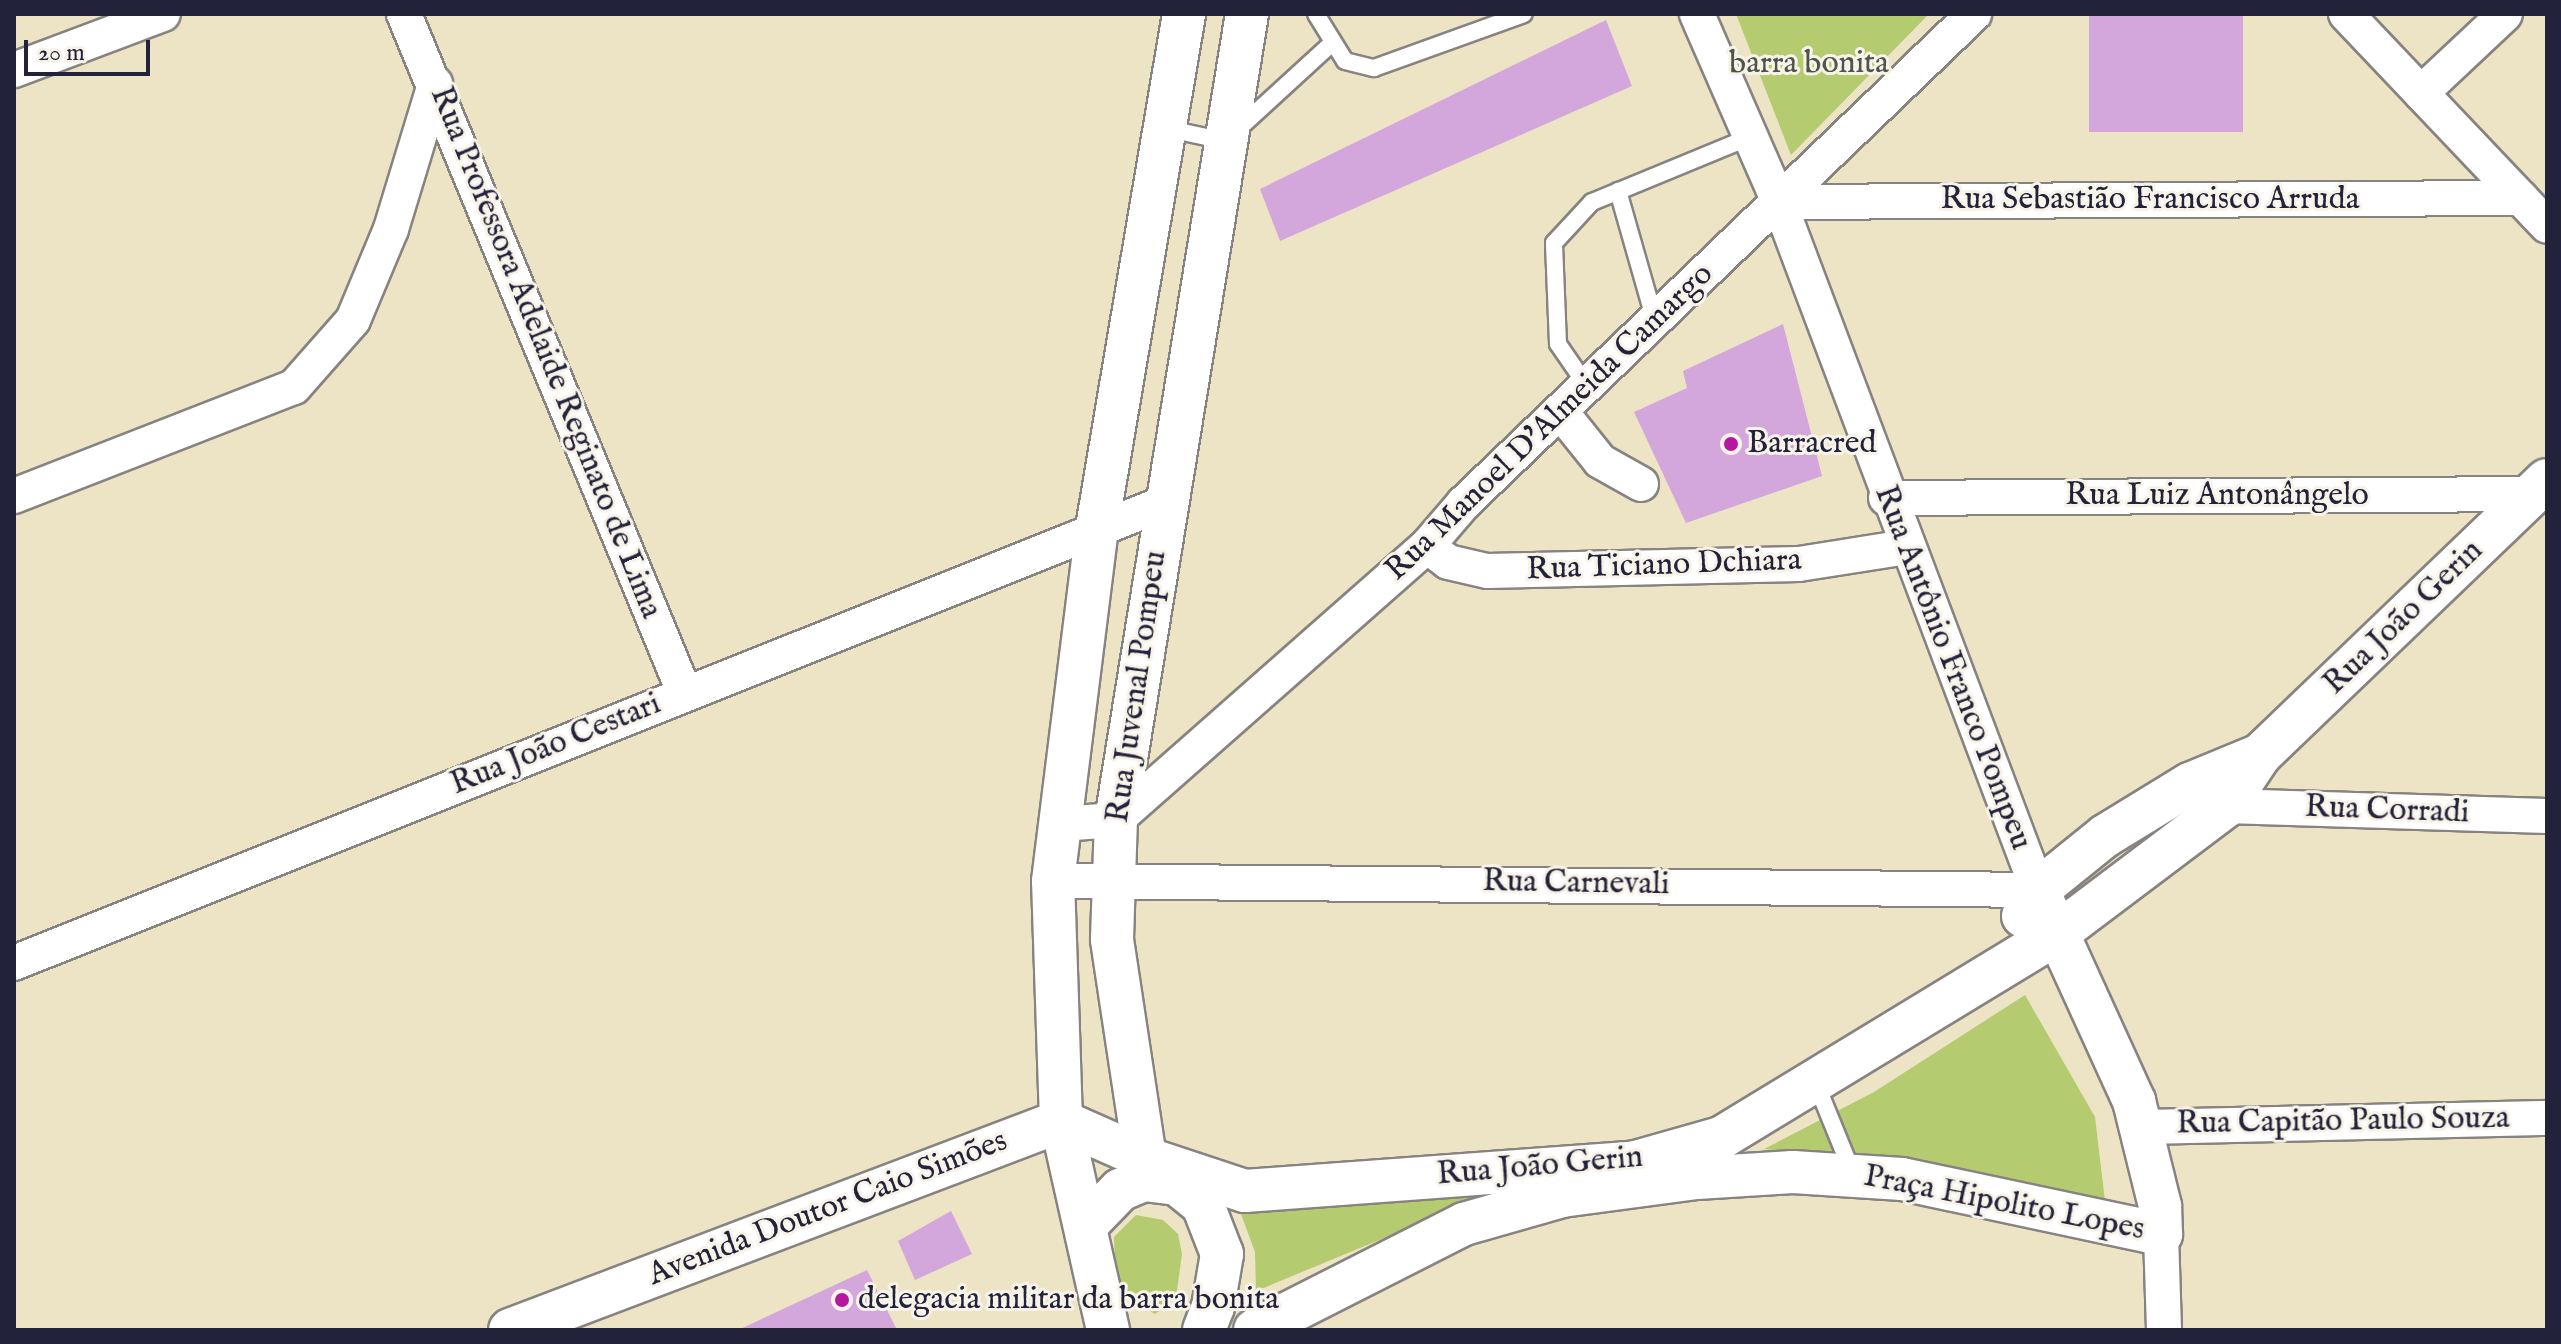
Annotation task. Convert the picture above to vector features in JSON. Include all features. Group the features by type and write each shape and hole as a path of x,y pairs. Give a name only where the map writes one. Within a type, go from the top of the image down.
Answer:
{"street":[{"path":"14,70 163,14"},
{"name":"Rua Professora Adelaide Reginato de Lima","path":"404,14 685,694"},
{"name":"Rua Juvenal Pompeu","path":"1108,1330 1061,1121 1053,881 1097,528 1162,127 1184,14"},
{"name":"Rua Juvenal Pompeu","path":"1145,1158 1112,939 1116,820 1164,503 1247,14"},
{"name":"Rua Antônio Franco Pompeu","path":"1697,14 1779,202 1886,498 2055,935 2134,1101 2160,1206 2164,1330"},
{"name":"Rua Manoel D'Almeida Camargo","path":"1116,820 1427,546 1560,411 1974,14"},
{"path":"2346,14 2547,226"},
{"path":"2421,93 2505,14"},
{"path":"14,496 294,387 353,320 391,229 435,84"},
{"name":"Rua Sebastião Francisco Arruda","path":"1779,202 2521,198"},
{"path":"1560,411 1600,461 1641,484"},
{"name":"Rua Luiz Antonângelo","path":"1886,498 2542,489"},
{"name":"Rua João Gerin","path":"1145,1158 1245,1191 1636,1162 1721,1138 2055,935 2226,806 2260,755 2542,489"},
{"name":"Rua João Cestari","path":"14,963 1164,503"},
{"name":"Rua Ticiano Dchiara","path":"1427,546 1448,562 1487,571 1799,564 1906,547"},
{"name":"Rua João Gerin","path":"1989,975 2038,890 2105,836 2190,784 2260,755"},
{"path":"2190,784 2226,806"},
{"name":"Rua Corradi","path":"2226,806 2547,816"},
{"path":"1060,824 1116,820"},
{"name":"Rua Carnevali","path":"1053,881 1114,878 2038,890"},
{"name":"Rua Capitão Paulo Souza","path":"2140,1127 2547,1118"},
{"path":"1061,1121 1145,1158 1183,1185 1203,1205 1222,1254 1213,1307 1204,1330"},
{"name":"Avenida Doutor Caio Simões","path":"510,1330 1061,1121"},
{"name":"Praça Hipolito Lopes","path":"1255,1330 1464,1224 1562,1196 1697,1178 1793,1172 1902,1179 2161,1234"},
{"path":"1086,1225 1120,1190 1144,1180 1183,1185"}],"lane":[{"path":"1316,14 1345,61 1374,68 1524,14"},
{"path":"1162,127 1225,141 1332,43"},
{"path":"1587,386 1558,344 1554,243 1592,202 1750,137"},
{"path":"1618,191 1655,321"},
{"path":"1815,1081 1853,1175"}],"green space":[{"name":"barra bonita","path":"1736,14 1929,14 1791,155"},
{"path":"2025,995 2095,1117 2105,1201 1911,1166 1764,1149 1874,1092"},
{"path":"1235,1198 1481,1198 1256,1291 1255,1252"},
{"path":"1136,1215 1163,1220 1178,1234 1182,1254 1176,1297 1155,1314 1116,1290 1114,1237"}],"building":[{"path":"2089,14 2243,14 2243,132 2089,132"},
{"path":"1606,20 1632,86 1280,241 1260,189"},
{"name":"Barracred","path":"1783,324 1822,476 1686,523 1634,412 1687,388 1683,371"},
{"path":"951,1211 972,1254 915,1280 898,1241"},
{"name":"delegacia militar da barra bonita","path":"867,1270 897,1330 738,1330"}],"place":[{"name":"Barracred","path":"1731,444"},
{"name":"delegacia militar da barra bonita","path":"842,1300"}]}
